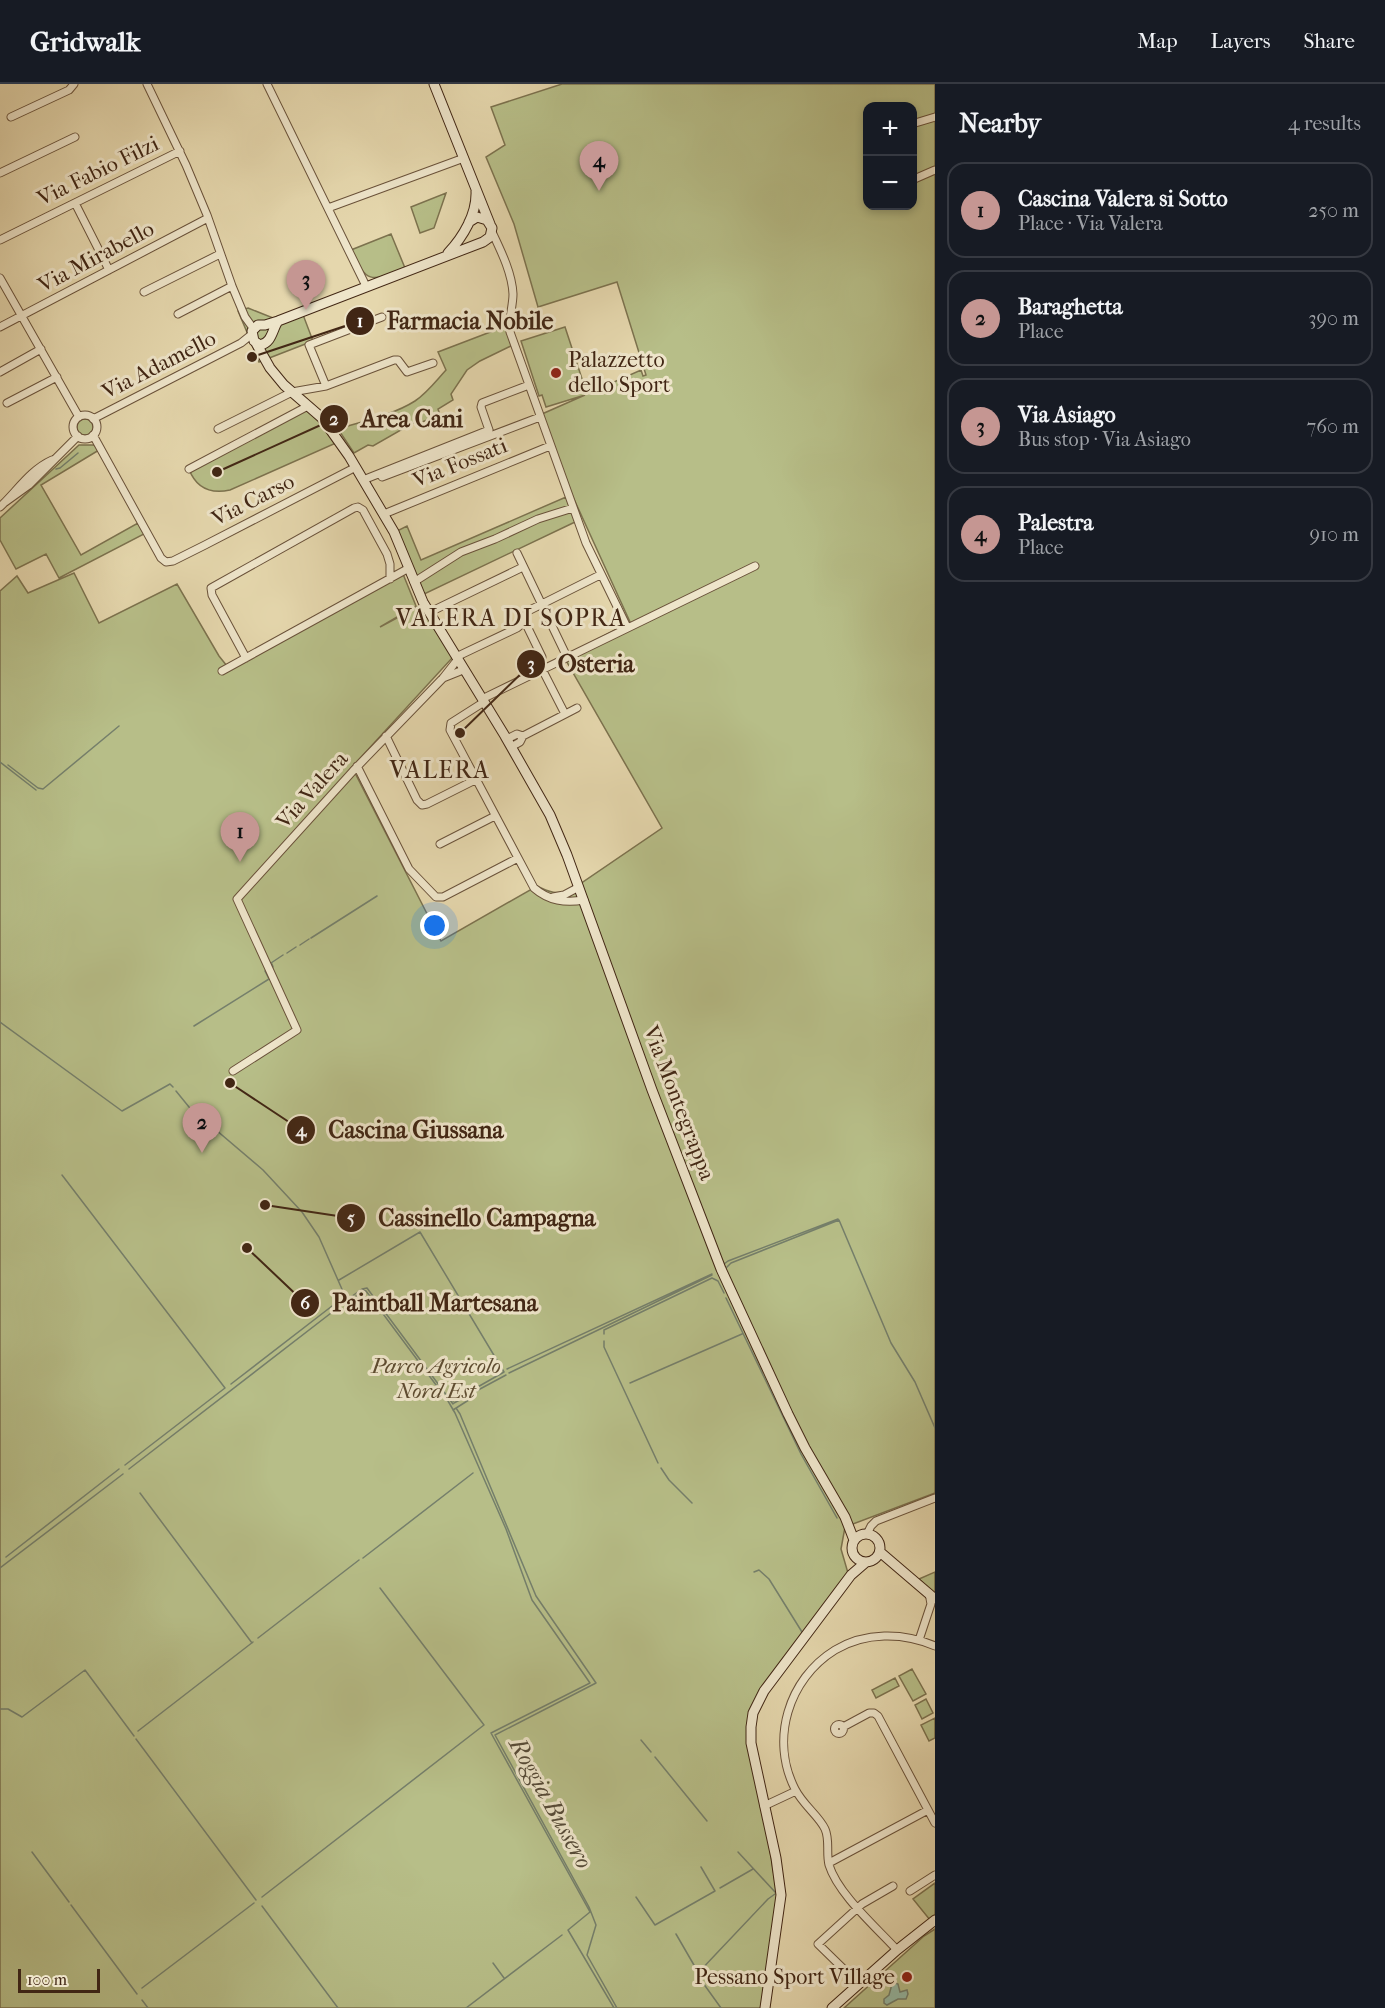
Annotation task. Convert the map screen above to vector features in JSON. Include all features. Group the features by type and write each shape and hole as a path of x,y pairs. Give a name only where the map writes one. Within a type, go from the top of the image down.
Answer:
{"street":[{"path":"11,117 69,90 74,84"},
{"path":"147,84 180,151 208,218 232,286 256,338"},
{"path":"267,84 366,286"},
{"path":"434,84 475,185 490,235 502,254 512,287 510,330 528,385 586,543 627,627"},
{"path":"917,122 935,117"},
{"path":"0,173 75,137"},
{"name":"Via Fabio Filzi","path":"0,240 180,151"},
{"path":"328,208 464,158"},
{"path":"917,178 935,170"},
{"path":"475,185 476,199 466,233 471,240 477,243 490,235"},
{"path":"75,203 109,270"},
{"path":"446,255 459,240 468,224 475,218 482,217 489,222 490,235"},
{"name":"Via Mirabello","path":"0,327 208,218"},
{"path":"268,328 278,321 446,255 490,235"},
{"path":"144,292 220,254"},
{"path":"0,278 80,417"},
{"path":"178,314 232,286"},
{"path":"326,386 309,345 382,317"},
{"path":"256,338 259,325 268,328"},
{"path":"256,338 270,339 268,328"},
{"name":"Via Adamello","path":"93,419 256,338"},
{"name":"Via Montegrappa","path":"256,338 278,378 308,405 335,435 356,467 397,539 414,582 430,612 509,743 557,829 652,1090 723,1275 801,1440 845,1517 854,1540"},
{"path":"0,372 41,349"},
{"path":"218,429 292,392 326,386 395,359 407,372 433,363"},
{"path":"7,403 57,377"},
{"path":"492,432 481,407 482,403 528,385"},
{"path":"189,469 308,405"},
{"path":"86,415 93,419 96,428 93,435 86,439 78,436 73,425 80,417 86,415"},
{"path":"365,482 492,432 540,417"},
{"name":"Via Carso","path":"93,435 161,558 166,562 206,545 356,467"},
{"path":"2,505 39,468 54,459 78,436"},
{"name":"Via Fossati","path":"384,514 550,446"},
{"path":"246,658 211,594 211,588 354,508 358,507 363,510 385,549 390,562 390,579"},
{"path":"414,582 456,554 537,519 573,508"},
{"path":"517,554 567,657"},
{"path":"584,900 565,902 548,897 534,888 475,780 449,726 483,701 542,669 755,566"},
{"path":"430,612 524,567"},
{"path":"222,671 409,568"},
{"path":"457,658 517,628 527,612 600,575"},
{"path":"524,620 542,657"},
{"name":"Via Valera","path":"233,1071 297,1030 237,899 357,766 443,678 457,658"},
{"path":"542,669 565,714"},
{"name":"Via Valera","path":"443,678 463,670"},
{"path":"509,743 520,742 523,736 577,708"},
{"path":"386,736 417,800 422,804 427,804 475,780"},
{"path":"357,766 409,869 436,897 443,897 518,858"},
{"path":"440,844 495,816"},
{"path":"548,897 564,895 579,887"},
{"path":"845,1583 851,1566 854,1540 865,1534 875,1522 935,1498"},
{"name":"Via Montegrappa","path":"845,1517 865,1534"},
{"path":"865,1534 878,1540 880,1552 932,1596 919,1640"},
{"path":"852,1552 857,1559 896,1567"},
{"path":"765,2008 781,1895 752,1743 751,1727 755,1709 766,1687 853,1572 880,1552"},
{"path":"897,1950 842,1889 829,1863 825,1829 796,1791 786,1767 784,1732 791,1701 806,1676 828,1655 857,1640 885,1635 919,1640 935,1646"},
{"path":"843,1727 868,1714 877,1715 935,1823"},
{"path":"764,1806 796,1791"},
{"path":"829,1863 928,1810"},
{"path":"910,1892 935,1875"},
{"path":"859,1984 818,1944 858,1907 893,1886"},
{"path":"832,2008 897,1950 935,1920"}],"green space":[{"name":"Parco Agricolo Nord Est","path":"562,84 935,84 935,1493 845,1527 841,1549 848,1573 751,1708 777,1894 762,2008 0,2008 0,591 17,576 28,593 74,573 99,623 177,584 227,666 403,574 416,606 380,627 423,604 453,657 352,767 441,941 537,886 553,892 571,890 662,828 564,657 630,622 573,497 542,414 585,395 546,407 542,395 539,396 521,341 565,327 587,394 641,370 643,376 646,375 617,282 538,307 514,224 486,157 505,145 491,107"},
{"path":"446,193 434,228 420,233 411,207"},
{"path":"391,234 405,268 384,276 371,277 361,269 351,250"},
{"path":"248,308 273,318 302,312 313,341 259,362 251,342 241,343 249,337 238,311"},
{"path":"506,326 513,345 467,370 451,394 453,400 438,409 440,415 422,422 420,419 373,446 368,445 354,453 338,429 388,414 415,401 446,370 438,352"},
{"path":"308,408 336,443 230,490 217,491 205,488 192,476 189,469"},
{"path":"85,419 91,421 93,427 91,433 85,435 79,433 77,427 79,421"},
{"path":"79,445 94,445 99,450 41,485 81,555 138,523 144,534 59,578 46,554 16,569 0,540 0,518"},
{"path":"566,497 575,522 420,596 393,533 407,526 421,560"},
{"path":"935,1572 935,1594 919,1579"},
{"path":"912,1669 926,1694 913,1701 899,1676"},
{"path":"895,1678 899,1686 876,1698 872,1690"},
{"path":"926,1699 933,1713 922,1719 915,1705"},
{"path":"935,1718 935,1738 929,1741 921,1725"},
{"path":"935,1883 935,1916 930,1920 913,1899"},
{"name":"Pessano Sport Village","path":"935,1929 935,2008 844,2008 924,1936"}],"shaded area":[{"path":"892,1984 898,1984 900,1992 907,1990 908,1994 906,1999 898,1999 887,2005 884,1999 889,1995"}],"waterway":[{"path":"56,469 78,453"},
{"path":"8,765 38,788 43,789 119,726"},
{"path":"0,762 36,790"},
{"path":"311,938 377,896"},
{"path":"300,945 309,939"},
{"path":"287,953 296,947"},
{"path":"271,963 283,955"},
{"path":"194,1026 269,979 265,971"},
{"path":"0,1022 122,1111 170,1084 173,1087"},
{"path":"176,1091 189,1107 263,1170 302,1212 319,1237 345,1296"},
{"path":"62,1175 225,1388 125,1465"},
{"path":"724,1264 838,1219"},
{"path":"726,1268 731,1263 839,1220 891,1343 915,1382 935,1428"},
{"path":"339,1280 420,1232 504,1372"},
{"path":"507,1369 712,1274"},
{"path":"509,1373 712,1275"},
{"path":"604,1334 604,1330 712,1278 718,1281 724,1293"},
{"path":"348,1299 367,1288 453,1404"},
{"path":"349,1302 363,1290 366,1291 448,1401 506,1529 532,1600 590,1683 491,1733 590,1912 568,1930 614,2008"},
{"path":"231,1384 345,1296"},
{"path":"726,1298 801,1454 837,1518"},
{"path":"129,1469 344,1303"},
{"path":"630,1383 742,1334"},
{"path":"604,1341 604,1347 658,1463"},
{"path":"453,1401 504,1372"},
{"path":"454,1403 506,1375"},
{"path":"453,1410 475,1394"},
{"name":"Roggia Bussero","path":"456,1408 536,1596 596,1683 495,1735 589,1907 596,1925 587,1955 617,2008"},
{"path":"661,1468 669,1480 692,1503"},
{"path":"6,1557 119,1469"},
{"path":"363,1558 473,1473"},
{"path":"0,1568 123,1474"},
{"path":"140,1493 252,1643"},
{"path":"258,1638 359,1560"},
{"path":"754,1572 759,1570 769,1579 802,1632"},
{"path":"262,1897 484,1725 380,1588"},
{"path":"138,1731 253,1642"},
{"path":"0,1709 8,1709 22,1717 85,1670 134,1736"},
{"path":"136,1739 256,1900"},
{"path":"641,1740 651,1752"},
{"path":"655,1757 707,1821"},
{"path":"32,1852 69,1902"},
{"path":"738,1852 775,1892"},
{"path":"636,1897 655,1925 715,1891 701,1867"},
{"path":"720,1888 753,1869"},
{"path":"721,2008 698,1973 775,1894"},
{"path":"142,1988 254,1903"},
{"path":"71,1905 137,1994"},
{"path":"262,1906 338,2008"},
{"path":"676,1934 698,1972"},
{"path":"466,2008 562,1935"},
{"path":"493,1963 504,1978"},
{"path":"142,2000 148,2008"}],"place":[{"name":"Palestra","path":"599,191"},
{"name":"Via Asiago","path":"306,310"},
{"name":"Farmacia Nobile","path":"252,357"},
{"name":"Palazzetto dello Sport","path":"556,373"},
{"name":"Area Cani","path":"217,472"},
{"name":"Osteria","path":"460,733"},
{"name":"Cascina Valera si Sotto","path":"240,862"},
{"name":"Cascina Giussana","path":"230,1083"},
{"name":"Baraghetta","path":"202,1153"},
{"name":"Cassinello Campagna","path":"265,1205"},
{"name":"Paintball Martesana","path":"247,1248"},
{"name":"Pessano Sport Village","path":"907,1977"}],"district":[{"name":"VALERA DI SOPRA","path":"511,618"},
{"name":"VALERA","path":"440,770"}]}
